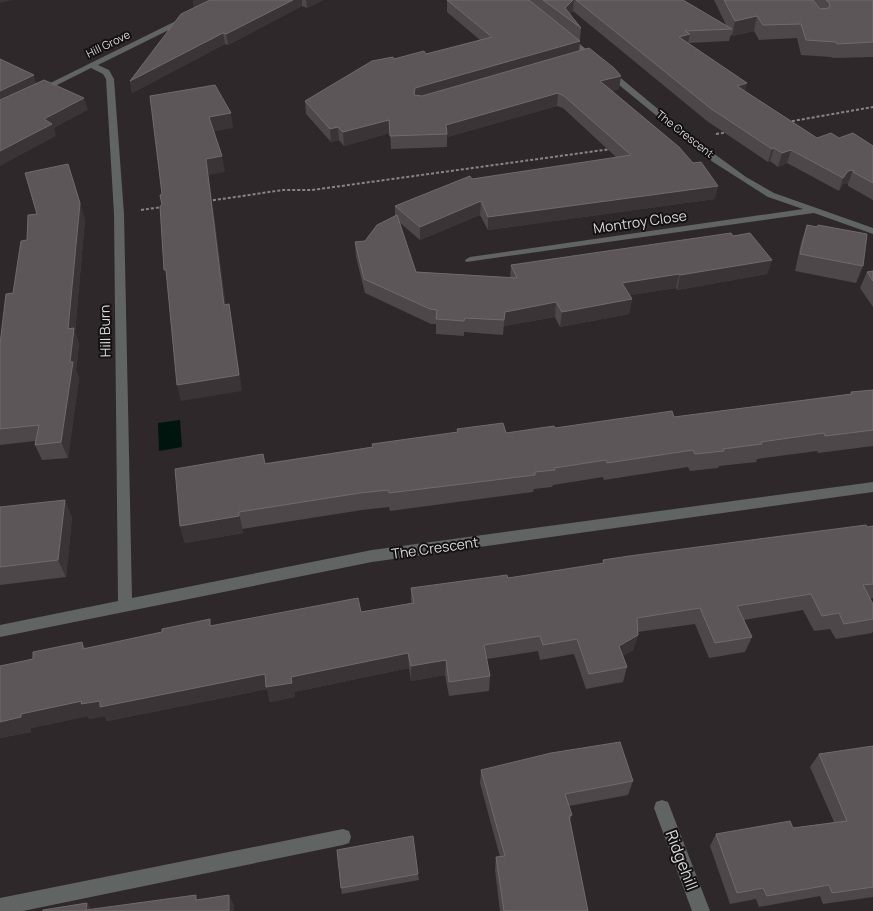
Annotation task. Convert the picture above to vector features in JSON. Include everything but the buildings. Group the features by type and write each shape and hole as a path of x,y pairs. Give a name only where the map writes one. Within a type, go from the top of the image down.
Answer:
{"street":[{"name":"Hill Grove","path":"33,94 192,16"},
{"name":"The Crescent","path":"561,33 590,55 689,139 758,188 771,195 873,231"},
{"path":"580,58 590,55"},
{"name":"Hill Burn","path":"91,65 106,72 110,78 118,214 125,607"},
{"name":"Montroy Close","path":"470,260 813,210"},
{"name":"The Crescent","path":"0,631 372,556 873,487"},
{"name":"Ridgehill","path":"662,808 701,911"},
{"path":"0,907 343,837"}],"path":[{"path":"782,123 873,107"},
{"path":"689,139 738,131"},
{"path":"206,201 284,190 312,190 620,148"},
{"path":"118,214 167,206"}],"shaded area":[{"path":"180,420 182,447 159,451 158,423"}]}
